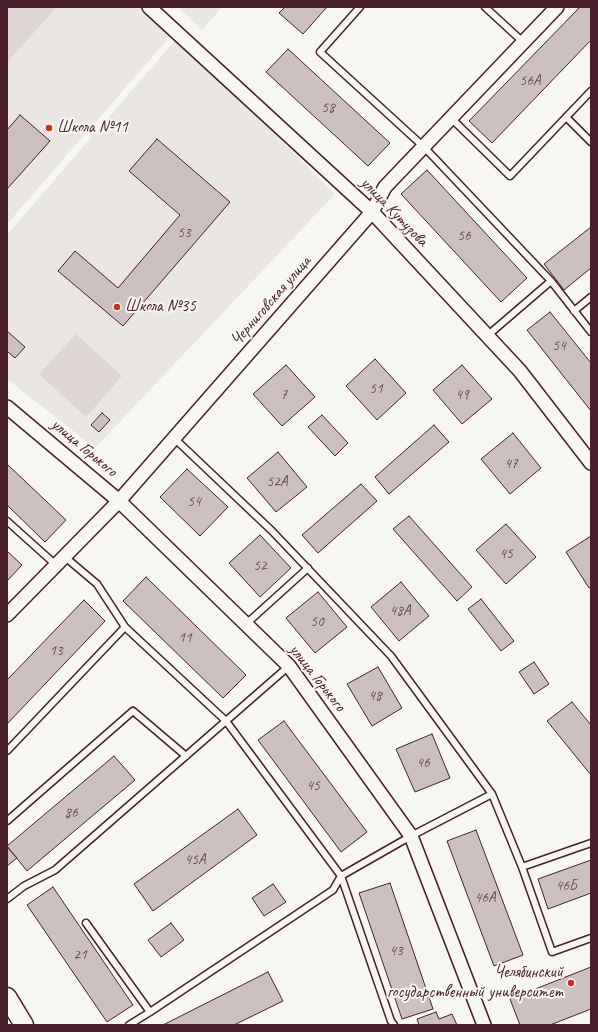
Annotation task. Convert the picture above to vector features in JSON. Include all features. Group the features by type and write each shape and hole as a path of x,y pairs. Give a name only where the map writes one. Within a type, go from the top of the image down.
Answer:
{"main road":[{"path":"7,997 24,1025"}],"street":[{"name":"улица Кутузова","path":"149,7 372,212 520,371 591,463"},
{"name":"Черниговская улица","path":"7,615 119,501 372,212 385,187 557,7"},
{"name":"улица Горького","path":"7,407 119,501 289,666 411,836 484,1025"}],"lane":[{"path":"360,7 320,52 424,147 551,281 591,332"},
{"path":"485,7 523,42"},
{"path":"451,118 510,176 591,91"},
{"path":"566,117 591,142"},
{"path":"487,336 551,281"},
{"path":"574,310 591,297"},
{"path":"174,438 272,531 391,656 492,794 522,867 552,952 591,938"},
{"path":"7,521 60,561 97,584 125,626 226,721 341,876 391,1021 394,1025"},
{"path":"246,624 308,568"},
{"path":"7,751 125,626"},
{"path":"7,899 24,886 55,870 289,666"},
{"path":"7,821 133,711 186,756"},
{"path":"129,1025 333,890 341,876 411,836 492,794"},
{"path":"522,867 591,843"},
{"path":"86,922 150,1012"}],"shaded area":[{"name":"Школа №11","path":"7,7 145,7 173,33 7,224"},
{"path":"7,7 57,7 7,62"},
{"path":"178,7 222,7 202,30"},
{"name":"Школа №35","path":"177,38 335,194 95,448 7,379 7,235"},
{"path":"76,334 122,376 86,417 39,374"}],"building":[{"path":"285,7 327,7 303,34 279,13"},
{"path":"580,7 591,7 591,40 492,143 469,121"},
{"path":"288,49 390,143 368,166 266,72"},
{"path":"20,115 50,141 7,189 7,130"},
{"path":"157,139 230,202 123,326 58,271 75,251 118,288 180,215 129,171"},
{"path":"427,170 527,278 501,302 401,194"},
{"path":"591,227 591,268 564,290 544,264"},
{"path":"550,312 591,363 591,411 527,330"},
{"path":"7,331 25,347 15,358 7,351"},
{"path":"375,359 406,393 377,420 346,386"},
{"path":"286,365 315,397 282,426 253,394"},
{"path":"462,365 492,399 462,424 433,390"},
{"path":"102,413 110,420 99,432 91,425"},
{"path":"322,415 348,443 335,456 308,427"},
{"path":"434,425 449,442 389,494 375,477"},
{"path":"513,433 541,468 510,494 481,459"},
{"path":"278,452 307,487 276,512 247,478"},
{"path":"7,464 66,520 45,542 7,505"},
{"path":"187,469 228,507 200,536 160,497"},
{"path":"361,484 377,501 318,553 302,535"},
{"path":"409,516 472,587 457,601 393,529"},
{"path":"506,524 536,557 506,584 476,550"},
{"path":"260,535 291,568 260,597 229,563"},
{"path":"591,536 591,587 589,588 566,552"},
{"path":"7,551 22,565 7,581"},
{"path":"146,577 246,675 223,698 123,601"},
{"path":"401,582 429,616 399,641 371,607"},
{"path":"318,592 347,627 315,653 286,618"},
{"path":"481,599 514,641 501,651 468,609"},
{"path":"84,600 105,621 7,724 7,680"},
{"path":"534,662 549,684 534,694 519,672"},
{"path":"378,667 402,708 372,726 347,684"},
{"path":"572,702 591,725 591,775 547,721"},
{"path":"284,721 367,832 341,852 258,740"},
{"path":"432,734 450,778 415,792 396,749"},
{"path":"114,756 135,780 27,871 7,846"},
{"path":"238,809 257,835 153,911 134,884"},
{"path":"476,830 523,955 494,966 447,841"},
{"path":"7,847 17,858 7,866"},
{"path":"591,860 591,893 548,909 538,879"},
{"path":"390,883 433,1009 402,1019 359,893"},
{"path":"273,884 286,902 264,916 252,898"},
{"path":"53,887 133,1005 107,1022 27,905"},
{"path":"171,923 184,940 161,957 148,940"},
{"name":"Челябинский государственный университет","path":"591,967 591,1009 550,1025 520,1025 510,999"},
{"path":"268,972 283,1001 234,1025 163,1025"},
{"path":"436,1012 439,1019 452,1014 457,1025 419,1025 417,1019"}],"place":[{"name":"Школа №11","path":"49,128"},
{"name":"Школа №35","path":"117,307"},
{"name":"Челябинский государственный университет","path":"571,983"}]}
